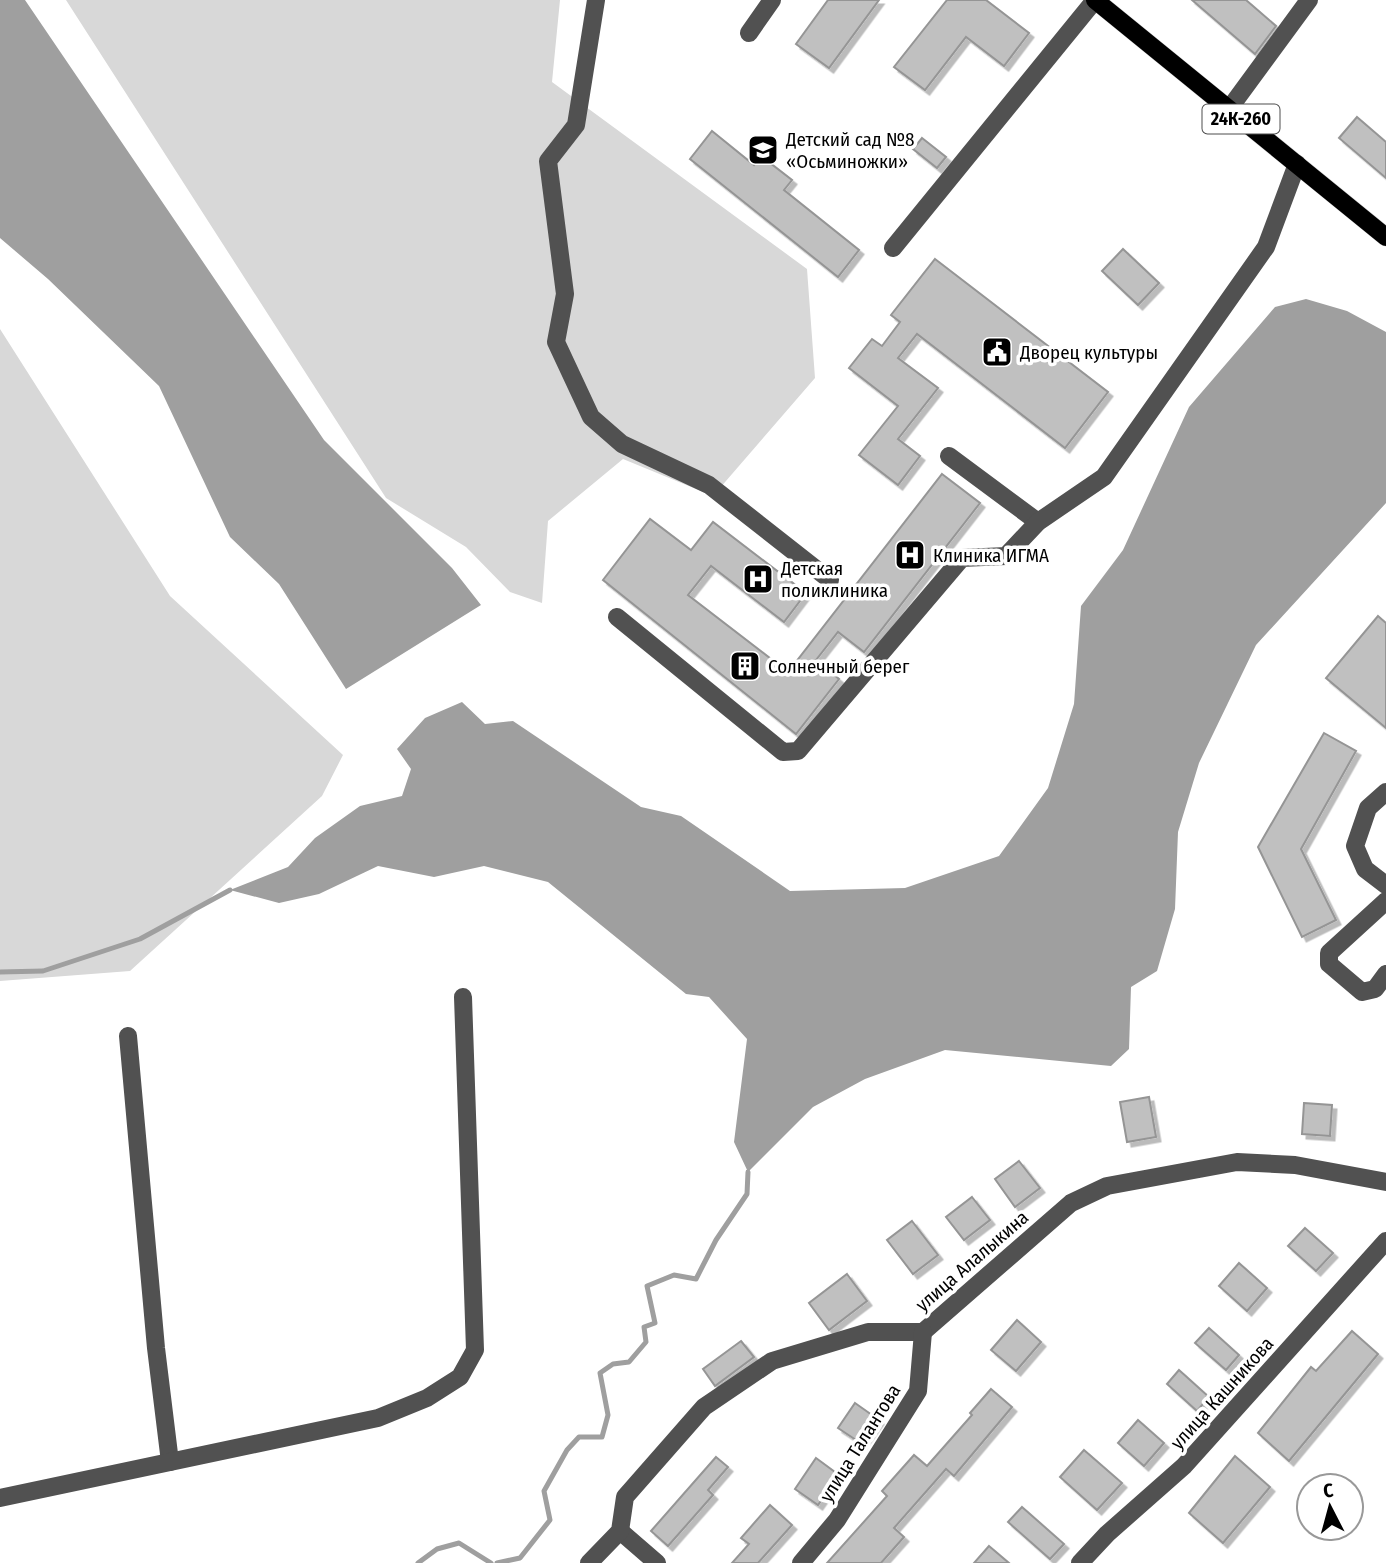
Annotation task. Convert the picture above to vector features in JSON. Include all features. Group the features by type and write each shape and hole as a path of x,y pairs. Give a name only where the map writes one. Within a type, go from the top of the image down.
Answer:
{"main road":[{"name":"24К-260","path":"1095,0 1385,234"}],"street":[{"path":"596,0 576,125 548,161 565,294 556,342 591,417 622,444 709,485 830,580"},
{"path":"749,33 772,0"},
{"path":"893,248 1095,0"},
{"path":"1229,109 1309,0"},
{"path":"617,617 783,752 798,751 962,558 1006,556 1038,522 1104,477 1266,247 1297,164"},
{"path":"948,456 1038,522"},
{"path":"1386,792 1368,808 1355,846 1365,869 1386,886"},
{"path":"1386,901 1329,953 1329,964 1362,992 1374,989 1386,974"},
{"path":"0,1498 378,1418 427,1398 460,1377 475,1350 463,997"},
{"path":"128,1035 156,1348 170,1462"},
{"name":"улица Алалыкина","path":"620,1531 625,1497 704,1407 772,1361 868,1332 923,1332 1071,1203 1107,1186 1237,1162 1295,1165 1386,1182"},
{"name":"улица Кашникова","path":"1080,1563 1107,1534 1184,1466 1386,1241"},
{"name":"улица Талантова","path":"801,1563 837,1520 918,1391 923,1332"},
{"path":"589,1563 620,1531 657,1563"}],"shaded area":[{"path":"0,0 25,0 324,440 452,568 481,605 346,689 279,584 230,537 159,386 48,279 0,238"},
{"path":"66,0 560,0 552,82 807,269 815,378 713,496 623,459 548,521 542,603 510,592 466,547 386,498"},
{"path":"1306,299 1347,311 1386,332 1386,503 1256,645 1199,763 1178,832 1175,909 1157,971 1131,987 1129,1049 1111,1066 945,1050 865,1079 813,1107 748,1172 734,1142 747,1039 709,997 686,994 548,882 484,866 434,877 378,866 319,894 279,903 230,890 288,867 315,838 360,806 402,796 411,769 397,749 425,718 462,702 485,724 513,721 641,807 681,816 790,891 905,888 999,856 1048,788 1074,704 1081,606 1123,550 1189,407 1275,307"},
{"path":"0,329 170,596 343,755 322,796 130,971 0,981"}],"building":[{"path":"828,0 879,0 829,68 796,44"},
{"path":"947,0 986,0 1029,33 1004,66 966,37 925,90 894,67"},
{"path":"1192,0 1246,0 1276,26 1255,54"},
{"path":"1357,117 1386,142 1386,178 1339,138"},
{"path":"712,131 754,165 761,156 792,180 784,190 859,250 838,277 690,159"},
{"path":"922,138 946,157 937,168 913,149"},
{"path":"1123,249 1159,283 1138,305 1102,271"},
{"name":"Дворец культуры","path":"935,259 1108,392 1065,448 917,334 898,358 938,388 898,439 920,456 898,485 859,455 898,406 849,368 872,339 882,346 900,322 891,315"},
{"path":"942,474 980,503 864,652 838,632 816,660 839,679 796,734 603,580 650,519 691,550 713,522 806,593 784,622 711,566 688,595 788,672"},
{"path":"1378,616 1386,623 1386,728 1326,678"},
{"path":"1324,733 1356,751 1301,849 1336,920 1302,937 1258,847"},
{"path":"1149,1097 1156,1137 1127,1142 1120,1102"},
{"path":"1304,1103 1332,1105 1330,1136 1302,1134"},
{"path":"1019,1161 1040,1188 1015,1207 995,1179"},
{"path":"972,1197 990,1220 964,1240 946,1217"},
{"path":"912,1221 938,1255 913,1274 887,1240"},
{"path":"1305,1228 1333,1253 1316,1271 1288,1246"},
{"path":"1239,1263 1267,1288 1247,1311 1219,1286"},
{"path":"847,1274 867,1301 829,1330 809,1303"},
{"path":"1017,1320 1041,1342 1016,1371 991,1350"},
{"path":"1209,1328 1239,1355 1226,1370 1195,1343"},
{"path":"1352,1331 1378,1354 1289,1461 1258,1433 1311,1367 1316,1371"},
{"path":"741,1341 754,1357 715,1386 703,1369"},
{"path":"1179,1370 1209,1397 1197,1411 1167,1384"},
{"path":"991,1389 1012,1407 954,1476 946,1469 894,1528 904,1537 881,1563 827,1563 887,1496 882,1491 914,1455 927,1466"},
{"path":"855,1403 879,1420 862,1444 838,1428"},
{"path":"1138,1420 1164,1443 1144,1466 1118,1443"},
{"path":"1084,1450 1122,1483 1097,1510 1060,1477"},
{"path":"1235,1456 1270,1487 1223,1543 1189,1513"},
{"path":"716,1457 728,1467 708,1490 713,1495 668,1546 651,1531"},
{"path":"816,1458 839,1475 818,1505 795,1489"},
{"path":"770,1505 792,1525 758,1563 732,1563 749,1544 741,1538"},
{"path":"1022,1507 1064,1544 1050,1559 1008,1522"},
{"path":"989,1546 1009,1563 974,1563"}],"waterway":[{"path":"0,972 43,971 140,939 230,890"},
{"path":"497,1563 520,1558 550,1520 544,1491 567,1450 579,1437 602,1437 608,1415 600,1373 613,1364 629,1362 646,1342 644,1327 655,1323 647,1286 674,1275 696,1279 716,1240 747,1194 748,1172"},
{"path":"418,1563 437,1549 459,1543 491,1563"}],"place":[{"name":"Детский сад №8 «Осьминожки»","path":"763,150"},
{"name":"Дворец культуры","path":"997,352"},
{"name":"Клиника ИГМА","path":"910,555"},
{"name":"Детская поликлиника","path":"758,579"},
{"name":"Солнечный берег","path":"745,666"}]}
